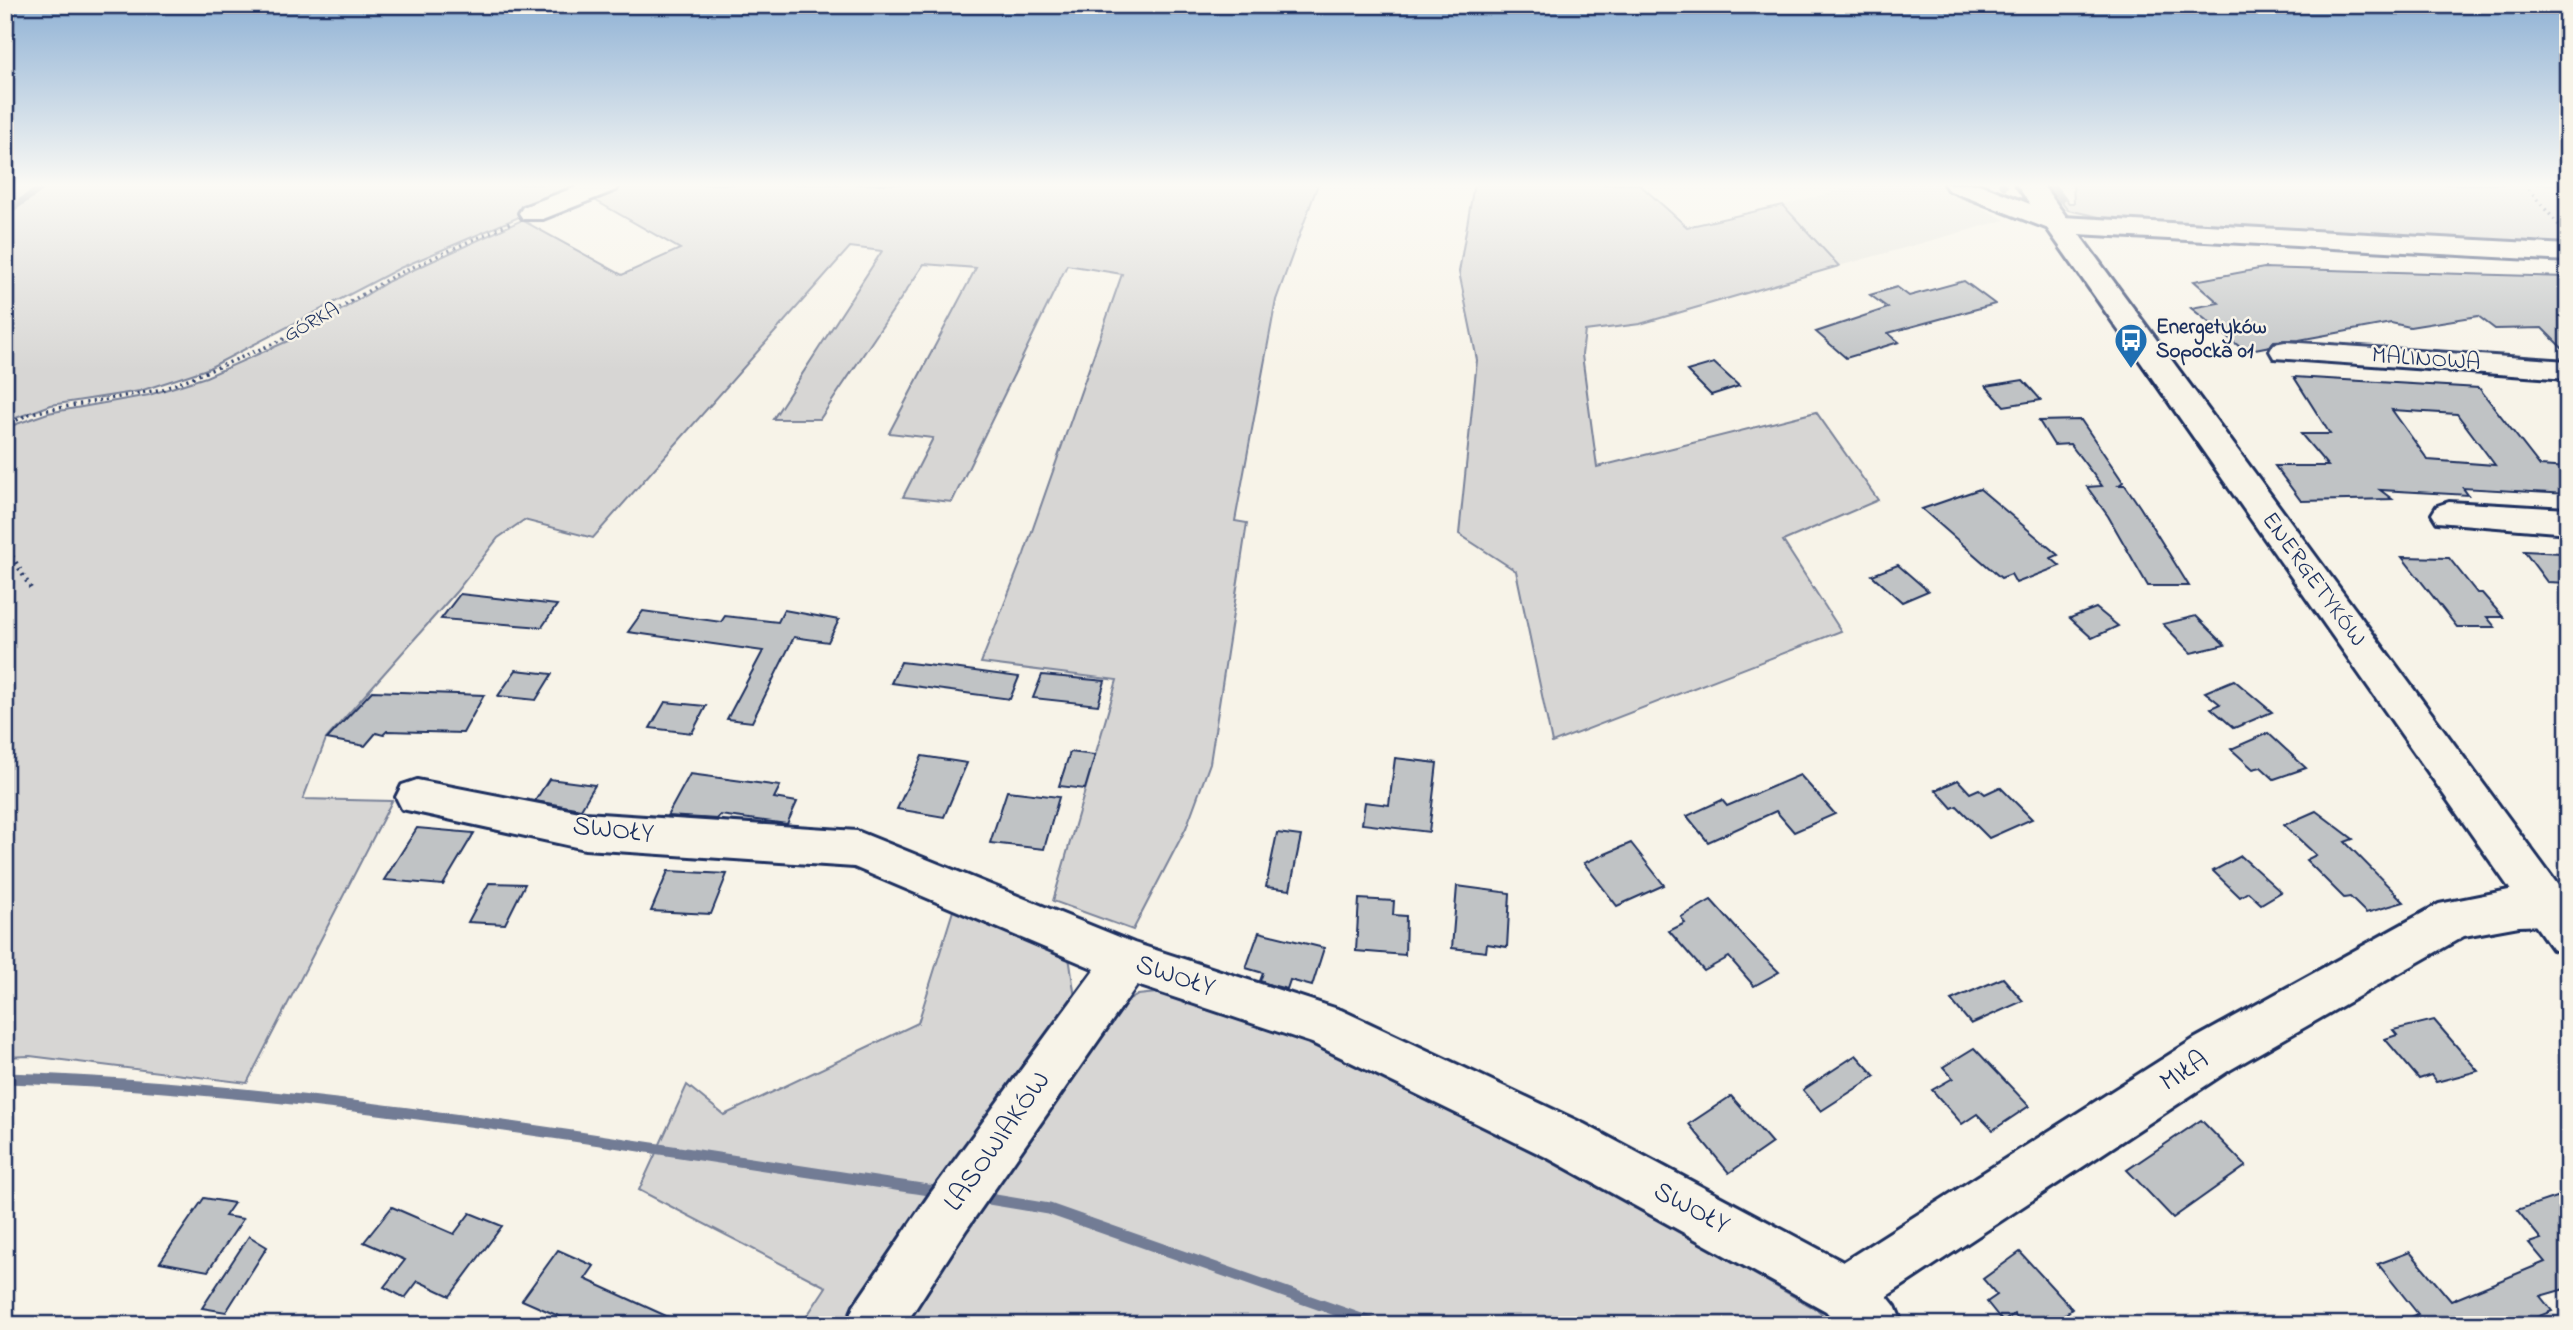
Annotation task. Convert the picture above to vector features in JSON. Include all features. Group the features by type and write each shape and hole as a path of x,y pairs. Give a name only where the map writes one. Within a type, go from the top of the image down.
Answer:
{"street":[{"name":"ENERGETYKÓW","path":"2074,246 2558,920"},
{"path":"2442,246 2568,253"},
{"name":"MALINOWA","path":"2285,351 2568,370"},
{"path":"2449,514 2568,521"},
{"name":"SWOŁY","path":"417,797 585,831 857,849 1127,961 1324,1025 1566,1142 1861,1308"},
{"name":"MIŁA","path":"1861,1308 2211,1055 2455,918 2519,907 2558,920"},
{"name":"LASOWIAKÓW","path":"873,1325 961,1194 1127,961"}],"path":[{"name":"GÓRKA","path":"5,426 30,413 163,388 221,366 299,334 393,276 460,246"},
{"path":"5,544 33,592"}],"shaded area":[{"path":"5,246 451,246 400,268 207,369 140,391 51,405 5,422"},
{"path":"465,246 569,246 622,275 680,249 675,246 1296,246 1276,300 1235,521 1247,523 1210,763 1186,828 1133,930 1053,901 1117,680 981,663 1024,554 1122,274 1067,265 952,502 903,497 933,438 889,433 976,268 924,264 820,419 773,419 882,251 850,247 593,538 524,520 498,538 456,592 326,739 303,799 392,801 247,1083 30,1056 5,1057 5,428 48,413 149,395 206,377 297,337 389,281"},
{"path":"1463,246 1821,246 1839,266 1640,324 1585,331 1582,355 1597,467 1816,412 1878,500 1783,541 1841,631 1552,743 1516,571 1459,534 1477,360 1459,272"},
{"path":"1821,246 1911,246 1839,266"},
{"path":"956,901 1064,946 1070,963 1075,998 857,1325 801,1325 826,1287 639,1190 687,1085 724,1115 918,1023"},
{"path":"1166,992 1266,1022 1546,1155 1819,1311 1832,1325 897,1325 1109,1012 1138,995"}],"building":[{"path":"2264,268 2568,277 2568,354 2542,328 2495,329 2478,316 2410,327 2391,323 2299,340 2274,341 2270,346 2245,351 2191,308 2219,303 2194,281"},
{"path":"1964,281 1995,304 1888,333 1899,342 1846,358 1816,332 1888,308 1870,295 1897,287 1909,296"},
{"path":"1714,363 1739,386 1711,395 1687,371"},
{"path":"2294,377 2479,388 2540,466 2568,468 2568,494 2463,488 2468,495 2380,490 2392,499 2301,501 2275,466 2328,466 2301,434 2330,434","holes":["2392,410 2457,414 2495,465 2428,460"]},
{"path":"2023,380 2041,400 2004,406 1986,386"},
{"path":"2081,420 2123,482 2119,485 2125,485 2189,586 2148,586 2108,516 2087,487 2102,486 2070,444 2054,445 2039,421"},
{"path":"1980,489 2058,555 2051,558 2060,566 2016,583 2011,574 2001,578 1922,509"},
{"path":"2524,551 2562,553 2568,561 2568,583 2547,582"},
{"path":"2402,557 2449,558 2477,593 2482,593 2503,617 2487,617 2495,627 2457,627"},
{"path":"1898,565 1928,591 1902,602 1872,575"},
{"path":"460,594 557,605 542,627 441,619"},
{"path":"2096,608 2118,626 2092,638 2070,618"},
{"path":"784,610 839,620 828,642 794,637 752,722 727,719 763,651 628,632 643,611 721,622 725,616 778,622"},
{"path":"2196,616 2225,645 2191,653 2163,624"},
{"path":"901,662 1019,677 1010,699 891,683"},
{"path":"516,670 552,674 536,700 498,696"},
{"path":"1042,675 1105,681 1098,705 1033,698"},
{"path":"2234,680 2272,712 2234,728 2211,708 2220,704 2205,692"},
{"path":"372,691 484,695 463,733 387,731 383,735 376,733 365,746 327,739"},
{"path":"665,702 706,706 692,733 650,728"},
{"path":"2268,733 2306,768 2274,779 2261,767 2253,769 2231,749"},
{"path":"1070,752 1095,755 1085,789 1059,786"},
{"path":"922,756 967,763 944,817 897,809"},
{"path":"1395,758 1437,763 1429,832 1362,824 1365,802 1389,805"},
{"path":"690,774 780,786 774,798 797,802 787,824 720,815 717,819 667,816"},
{"path":"1800,775 1835,814 1794,832 1776,811 1708,842 1687,816 1722,800 1727,806"},
{"path":"549,779 595,785 581,809 535,801"},
{"path":"1958,780 1970,793 1979,789 1985,794 2000,787 2032,819 1989,838 1957,806 1952,808 1936,790"},
{"path":"1007,791 1059,797 1044,849 990,843"},
{"path":"2316,811 2353,839 2345,842 2404,902 2366,913 2350,897 2344,898 2306,860 2316,855 2284,825"},
{"path":"417,828 474,833 443,885 384,880"},
{"path":"1277,833 1301,836 1290,890 1266,887"},
{"path":"1631,843 1664,885 1617,906 1584,863"},
{"path":"2241,856 2281,892 2261,904 2248,892 2240,897 2213,871"},
{"path":"668,871 727,874 711,914 651,911"},
{"path":"489,883 525,884 505,924 468,922"},
{"path":"1457,886 1510,893 1507,947 1487,944 1486,952 1452,948"},
{"path":"1359,899 1394,901 1393,915 1406,916 1405,955 1356,951"},
{"path":"1711,900 1779,972 1754,986 1729,957 1704,971 1669,931 1685,923 1681,917"},
{"path":"1259,932 1324,948 1312,986 1290,980 1287,989 1271,985 1260,981 1263,973 1246,968"},
{"path":"2003,978 2023,1001 1971,1024 1951,1000"},
{"path":"2434,1020 2478,1071 2436,1082 2431,1075 2419,1079 2385,1039 2397,1035 2393,1030"},
{"path":"1974,1048 2029,1106 1993,1130 1977,1114 1962,1124 1932,1090 1953,1078 1943,1067"},
{"path":"1856,1055 1875,1076 1821,1111 1803,1090"},
{"path":"1731,1096 1772,1143 1729,1173 1689,1124"},
{"path":"2201,1120 2246,1166 2173,1218 2127,1170"},
{"path":"2568,1193 2568,1288 2540,1296 2552,1311 2517,1325 2394,1325 2418,1314 2378,1264 2410,1252 2451,1301 2545,1262 2529,1243 2541,1239 2517,1210"},
{"path":"204,1198 234,1203 225,1216 243,1219 208,1271 160,1262"},
{"path":"392,1207 454,1234 470,1213 502,1226 450,1296 418,1281 405,1298 384,1287 405,1260 364,1242"},
{"path":"249,1236 267,1247 226,1312 202,1308"},
{"path":"558,1250 594,1266 585,1279 686,1325 579,1325 522,1300"},
{"path":"2020,1252 2072,1309 2052,1325 2023,1325 2014,1314 2003,1322 1987,1302 1997,1295 1983,1279"}],"waterway":[{"path":"5,1078 123,1084 358,1107 476,1122 943,1192"},
{"path":"977,1197 1049,1209 1378,1325"}],"place":[{"name":"Energetyków Sopocka 01","path":"2131,370"}]}
